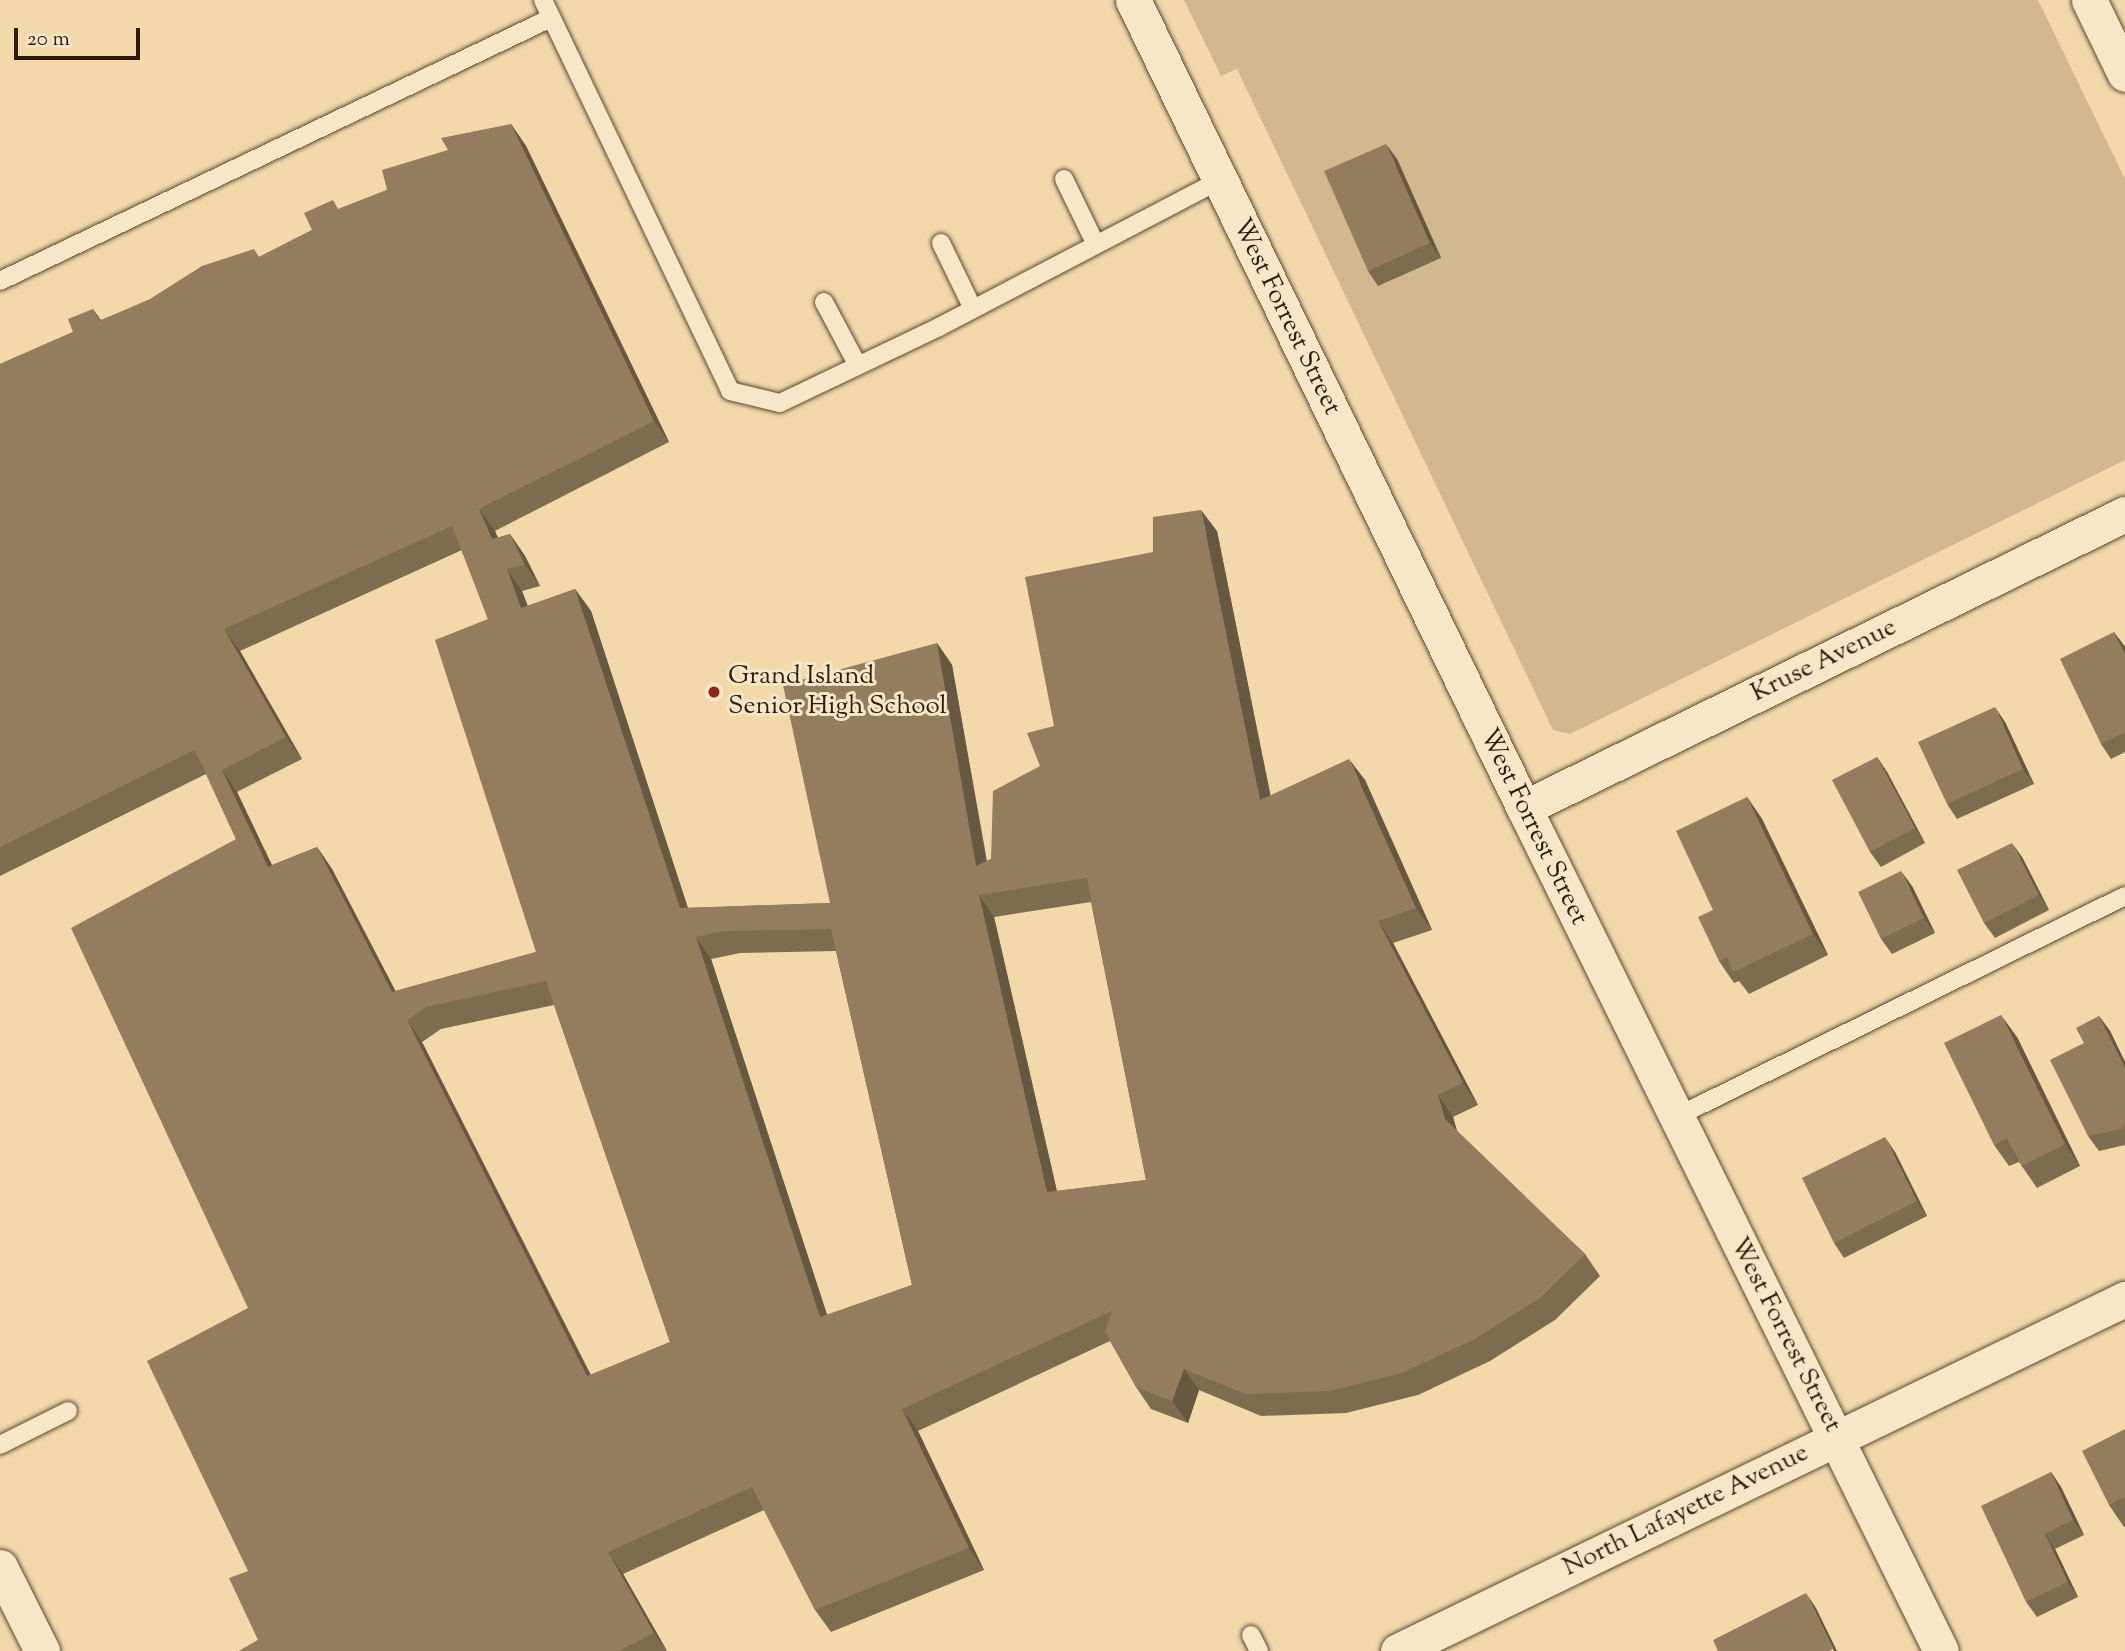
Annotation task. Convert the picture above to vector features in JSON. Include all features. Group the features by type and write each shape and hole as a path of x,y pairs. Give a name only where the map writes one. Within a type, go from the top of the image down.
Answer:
{"street":[{"name":"West Forrest Street","path":"1133,0 1524,808 1941,1651"},
{"path":"2089,0 2125,74"},
{"name":"Kruse Avenue","path":"1524,808 2125,514"},
{"name":"North Lafayette Avenue","path":"1398,1651 2125,1299"},
{"path":"0,1567 42,1651"}],"lane":[{"path":"543,0 730,391 780,403 973,309 1220,180"},
{"path":"0,282 551,18"},
{"path":"1064,180 1096,245"},
{"path":"941,243 973,309"},
{"path":"824,302 858,366"},
{"path":"1676,1117 2125,896"},
{"path":"0,1445 68,1411"}],"shaded area":[{"path":"1184,0 2038,0 2125,179 2125,460 1570,734 1553,730 1237,69 1221,76"}],"building":[{"path":"511,124 654,421 479,509 492,539 510,534 525,565 507,569 521,608 575,589 680,908 830,903 783,685 937,643 976,866 991,859 993,791 1040,766 1027,733 1054,726 1025,577 1153,552 1153,517 1201,510 1260,800 1349,759 1416,908 1378,921 1463,1083 1438,1095 1445,1119 1585,1254 1540,1298 1475,1339 1402,1373 1330,1391 1246,1394 1184,1369 1172,1401 1136,1387 1105,1331 1112,1311 902,1409 969,1548 815,1610 752,1487 608,1552 654,1633 621,1651 239,1651 258,1640 229,1578 248,1571 147,1361 248,1308 71,928 236,839 195,750 0,847 0,364 73,332 68,319 93,309 99,321 150,299 202,266 254,249 259,257 312,230 304,213 333,200 338,209 387,190 382,170 448,150 441,138","holes":["452,526 488,619 435,640 536,952 392,992 317,847 268,867 222,770 286,737 224,629","1087,878 1146,1180 1047,1192 979,895","831,929 912,1285 820,1317 696,937 725,931","546,981 670,1342 587,1376 407,1020 426,1007"]},
{"path":"1386,144 1430,243 1368,271 1324,171"},
{"path":"2114,632 2125,654 2125,732 2101,744 2060,659"},
{"path":"1995,707 2023,769 1947,804 1918,742"},
{"path":"1877,757 1915,828 1870,852 1832,780"},
{"path":"1747,797 1813,934 1733,972 1727,957 1719,961 1698,917 1713,910 1676,831"},
{"path":"2012,843 2039,895 1984,923 1957,870"},
{"path":"1901,871 1924,918 1881,939 1858,892"},
{"path":"2001,1015 2065,1144 2022,1166 2007,1138 1994,1145 1944,1043"},
{"path":"2099,1016 2125,1068 2125,1125 2121,1129 2088,1136 2050,1060 2084,1043 2076,1028"},
{"path":"1885,1137 1917,1201 1834,1243 1802,1178"},
{"path":"2125,1429 2125,1497 2109,1505 2082,1451"},
{"path":"2051,1472 2073,1520 2045,1534 2068,1582 2026,1602 1981,1506"},
{"path":"1806,1593 1833,1649 1718,1651 1713,1640"}],"place":[{"name":"Grand Island Senior High School","path":"714,692"}]}
